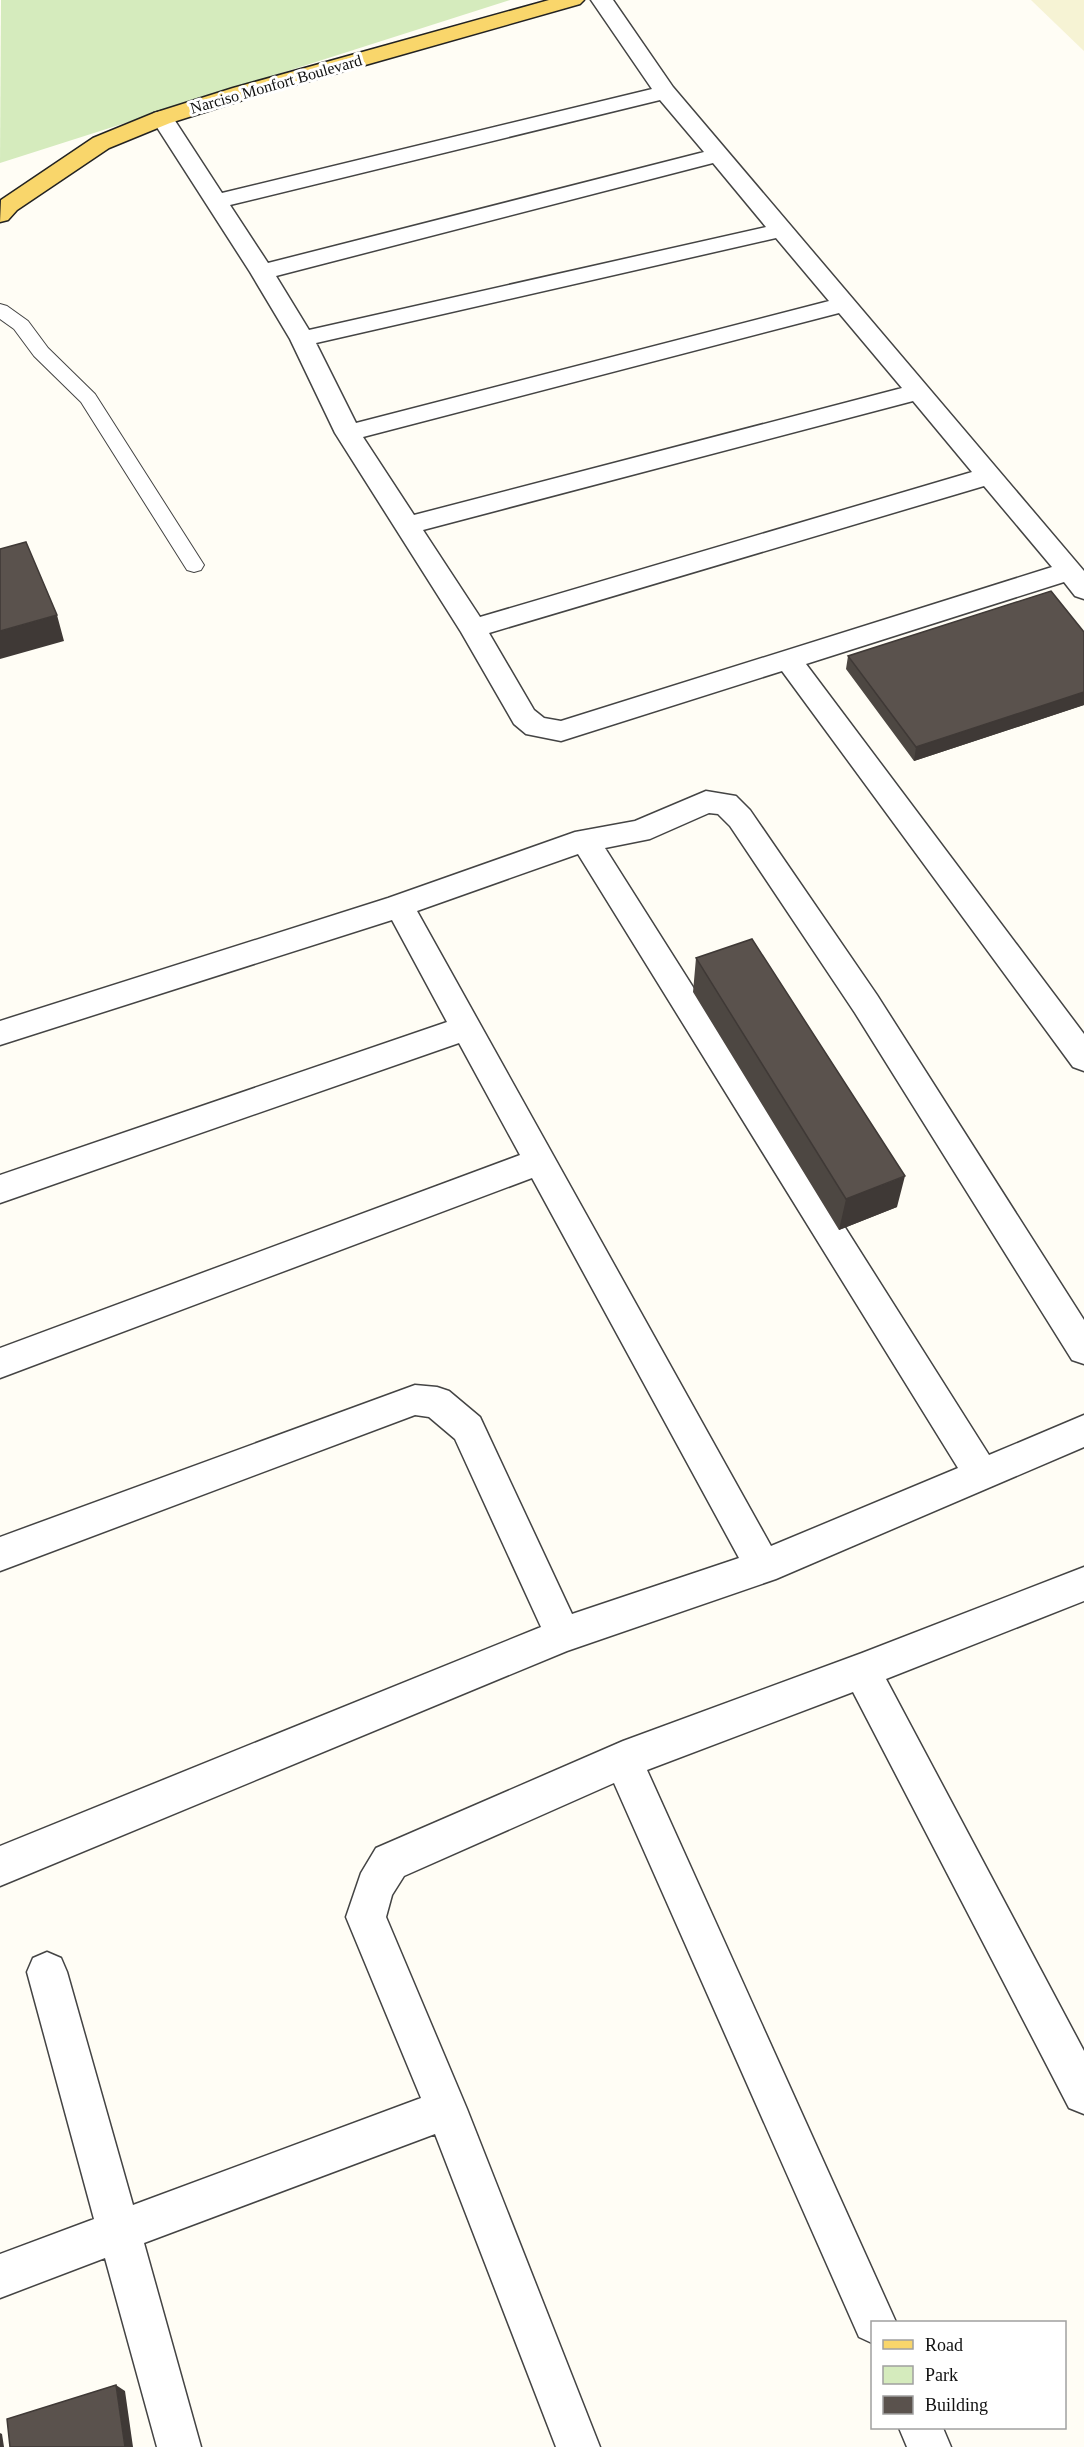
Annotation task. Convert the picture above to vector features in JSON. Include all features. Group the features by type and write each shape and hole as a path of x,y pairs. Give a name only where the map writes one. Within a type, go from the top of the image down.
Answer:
{"main road":[{"name":"Narciso Monfort Boulevard","path":"3,207 101,143 162,118 241,93 573,0"}],"street":[{"path":"162,118 262,272 302,339 348,433 474,628 524,717 536,727 561,731 789,661 1077,581 665,92 602,0"},
{"path":"217,201 665,92"},
{"path":"262,272 718,155"},
{"path":"302,339 782,230"},
{"path":"348,433 845,304"},
{"path":"407,525 919,392"},
{"path":"474,628 990,475"},
{"path":"789,661 1084,1058"},
{"path":"0,1033 399,906 585,840 640,831 706,802 726,804 740,818 866,1004 1084,1349"},
{"path":"585,840 982,1475"},
{"path":"399,906 763,1567"},
{"path":"0,1189 466,1028"},
{"path":"0,1363 539,1162"},
{"path":"0,1554 415,1400 437,1402 468,1428 563,1635"},
{"path":"0,1866 563,1635 763,1567 1084,1431"},
{"path":"578,2447 446,2109 366,1917 375,1887 390,1862 623,1760 862,1671 1084,1584"},
{"path":"862,1671 1084,2093"},
{"path":"623,1760 874,2321"},
{"path":"48,1972 178,2447"},
{"path":"0,2276 446,2109"},
{"path":"922,2429 929,2447"}],"lane":[{"path":"0,310 21,325 41,352 88,398 194,565"}],"shaded area":[{"path":"1031,0 1084,0 1084,51"}],"green space":[{"path":"1,0 510,0 0,163"}],"building":[{"path":"26,542 57,615 0,631 0,549"},
{"path":"1051,591 1084,632 1084,692 916,747 848,656"},
{"path":"752,939 905,1176 846,1199 696,958"},
{"path":"116,2385 125,2447 10,2447 7,2419"}]}
